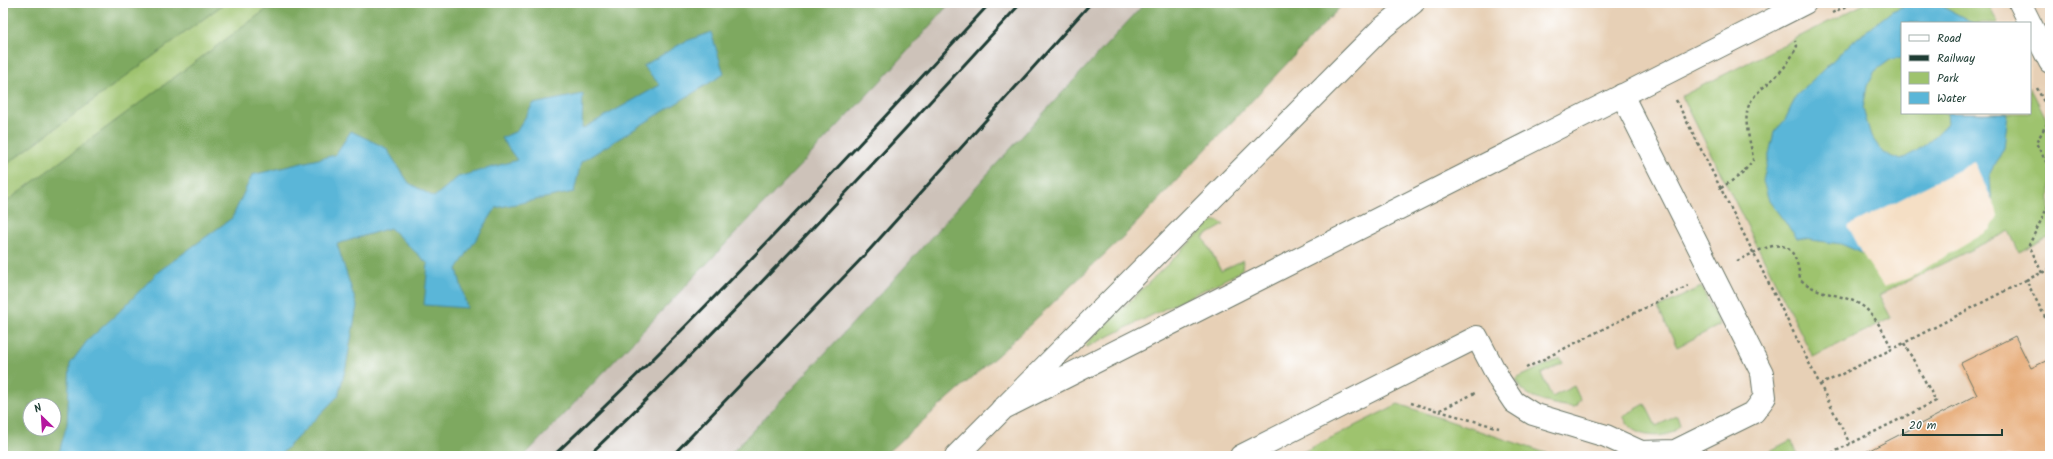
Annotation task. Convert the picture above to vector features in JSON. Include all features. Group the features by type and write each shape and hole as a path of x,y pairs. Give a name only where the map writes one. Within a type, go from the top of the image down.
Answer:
{"lane":[{"path":"956,456 1375,36 1413,3"},
{"path":"1002,409 1806,3"},
{"path":"2020,3 2030,22"},
{"path":"2031,25 2050,62"},
{"path":"1241,456 1477,337 1500,381 1514,402 1533,414 1606,436 1640,454 1674,451 1754,412 1765,397 1762,373 1622,95"}],"path":[{"path":"1826,16 1852,3"},
{"path":"1721,188 1742,174 1753,160 1747,124 1748,108 1757,93 1777,76 1797,46 1782,15"},
{"path":"2033,82 2050,114"},
{"path":"1673,94 1850,444"},
{"path":"2050,118 2036,143 2050,169"},
{"path":"2042,273 2029,245 2050,202"},
{"path":"1410,403 1438,411 1754,252 1778,244 1789,249 1799,264 1800,279 1807,286 1830,295 1853,301 1865,308 1878,324 1892,349"},
{"path":"1820,385 2050,268"},
{"path":"2026,280 2050,327"},
{"path":"1826,456 1936,401 1904,343"}],"shaded area":[{"path":"950,3 1145,3 991,170 895,278 729,456 524,456 889,72"},
{"path":"1344,3 2050,3 2050,456 883,456 1000,353 1128,232"}],"green space":[{"path":"3,3 225,3 3,167"},
{"path":"225,3 275,3 3,204 3,167"},
{"path":"275,3 950,3 889,72 524,456 3,456 3,204"},
{"path":"1145,3 1344,3 1128,232 1000,353 883,456 729,456 895,278 991,170"},
{"path":"1866,3 1988,3 1998,22 1901,22 1901,114 2031,114 2031,89 2050,126 2050,236 2019,252 2009,231 1879,295 1891,318 1813,357 1682,96"},
{"path":"1212,221 1218,221 1224,225 1203,237 1221,271 1243,260 1242,269 1238,273 1087,347 1085,345"},
{"path":"1701,287 1720,325 1677,347 1658,308"},
{"path":"1560,358 1563,363 1541,374 1552,397 1574,386 1580,399 1575,407 1563,406 1538,400 1524,392 1516,379"},
{"path":"1398,404 1555,456 1295,456"},
{"path":"1645,404 1656,426 1677,416 1680,425 1676,430 1670,433 1656,436 1635,431 1629,426 1623,416"},
{"path":"1791,440 1798,454 1760,456"}],"water":[{"path":"1911,3 1942,6 1972,22 1901,22 1901,57 1890,60 1875,71 1867,86 1863,109 1871,136 1883,153 1900,160 1931,140 1948,123 1947,114 2008,114 2004,148 1990,174 1991,194 1996,217 1864,254 1841,244 1797,238 1769,201 1763,181 1774,132 1785,120 1796,96 1852,42 1892,11"},
{"path":"711,32 724,74 581,162 574,192 496,208 457,269 467,308 424,305 428,264 390,228 337,244 357,306 346,367 338,396 279,456 58,456 67,424 70,364 87,341 119,312 159,271 232,218 252,175 335,155 351,131 386,148 409,183 434,197 458,177 517,160 501,138 517,131 533,104 583,94 582,129 660,85 643,66 684,42"}],"pier":[{"path":"1974,162 1996,208 1998,217 1990,230 1909,278 1884,287 1866,260 1848,226"}],"building":[{"path":"2015,336 2031,368 2050,359 2050,456 1858,456 1977,395 1961,363"}],"railway":[{"path":"553,456 610,402 776,233 990,3"},
{"path":"588,456 644,402 754,290 1021,3"},
{"path":"672,456 864,256 1091,3"}]}
